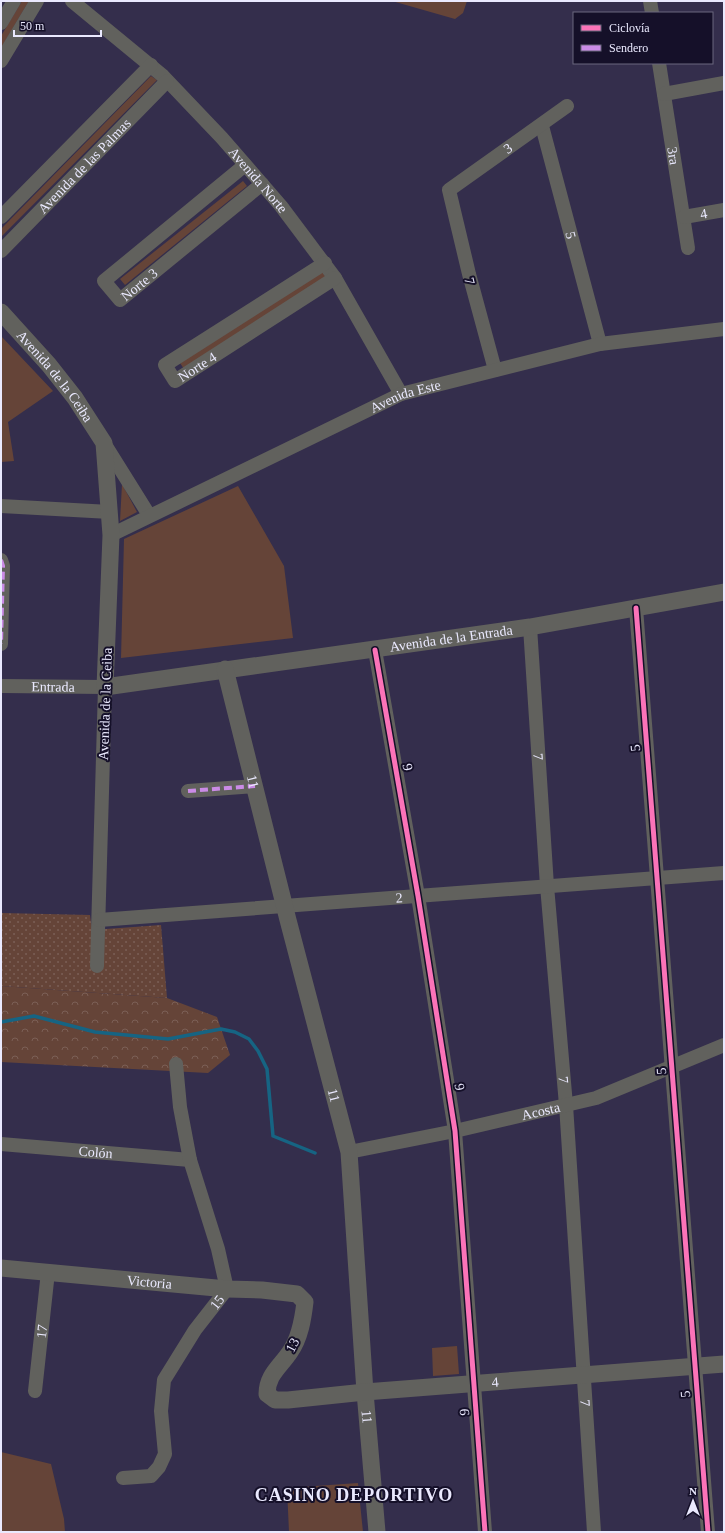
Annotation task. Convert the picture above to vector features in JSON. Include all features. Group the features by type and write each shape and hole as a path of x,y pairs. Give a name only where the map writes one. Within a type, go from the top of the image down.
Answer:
{"street":[{"path":"1,23 14,1"},
{"path":"1,60 37,1"},
{"name":"Avenida Norte","path":"72,1 151,65 167,80 262,184 335,278 401,394"},
{"path":"650,1 652,12"},
{"name":"3ra","path":"659,64 688,248"},
{"name":"Avenida de las Palmas","path":"1,217 151,65"},
{"name":"Avenida de las Palmas","path":"1,251 167,80"},
{"path":"664,94 724,83"},
{"name":"3","path":"450,190 542,126 567,106"},
{"name":"5","path":"542,126 600,344"},
{"name":"Norte 3","path":"245,165 104,281 120,300 262,184"},
{"name":"7","path":"450,190 468,274 495,370"},
{"name":"4","path":"684,217 724,210"},
{"name":"Norte 4","path":"324,263 165,366 175,381 335,278"},
{"name":"Avenida de la Ceiba","path":"1,312 49,365 75,398 149,515"},
{"name":"Avenida Este","path":"111,535 149,515 401,394 600,344 724,329"},
{"name":"Avenida de la Ceiba","path":"98,966 105,687 111,535 104,442"},
{"path":"1,506 110,512"},
{"path":"1,560 3,566 1,644"},
{"name":"Avenida de la Entrada","path":"105,687 530,627 724,592"},
{"name":"5","path":"636,608 708,1532"},
{"name":"7","path":"530,627 547,886 566,1105 594,1532"},
{"name":"9","path":"375,650 418,896 455,1131 485,1532"},
{"name":"11","path":"226,669 285,906 349,1152 365,1392 377,1532"},
{"name":"Entrada","path":"1,686 105,687"},
{"path":"188,790 255,786"},
{"name":"2","path":"99,920 724,873"},
{"name":"Acosta","path":"349,1152 455,1131 596,1098 672,1065 724,1045"},
{"name":"15","path":"123,1478 151,1476 159,1467 165,1454 161,1411 164,1380 195,1330 227,1289 218,1249 190,1160 180,1107 176,1064"},
{"name":"Colón","path":"1,1144 190,1160"},
{"name":"Victoria","path":"1,1268 297,1294"},
{"name":"17","path":"35,1391 48,1272"},
{"name":"13","path":"267,1394 270,1377 291,1352 299,1334 305,1302 297,1294"},
{"name":"4","path":"267,1394 275,1400 288,1400 474,1383 724,1364"}],"green space":[{"path":"22,1 29,1 1,48 1,36"},
{"path":"392,1 467,1 463,13 455,19"},
{"path":"151,76 157,80 1,237 1,229"},
{"path":"243,181 247,186 125,285 120,279"},
{"path":"322,272 326,277 184,369 180,363"},
{"path":"1,336 53,391 8,422 14,461 1,462"},
{"path":"122,484 137,512 120,521"},
{"path":"238,486 284,566 293,638 121,658 124,539"},
{"path":"1,913 90,915 92,930 161,925 167,998 1,986"},
{"path":"1,986 167,998 217,1017 230,1055 208,1073 1,1062"},
{"path":"457,1346 459,1374 433,1376 432,1348"},
{"path":"1,1452 51,1464 64,1519 65,1532 1,1532"},
{"path":"358,1483 363,1532 289,1532 287,1488"}],"waterway":[{"path":"1,1022 34,1016 95,1032 168,1039 221,1029 235,1032 249,1039 258,1051 267,1069 273,1136 315,1153"}],"marked path":[{"path":"1,560 3,566 1,644"},
{"path":"188,791 255,786"}],"cycle path":[{"path":"636,608 708,1532"},
{"path":"375,650 418,896 455,1131 485,1532"}],"district":[{"name":"CASINO DEPORTIVO","path":"354,1495"}]}
